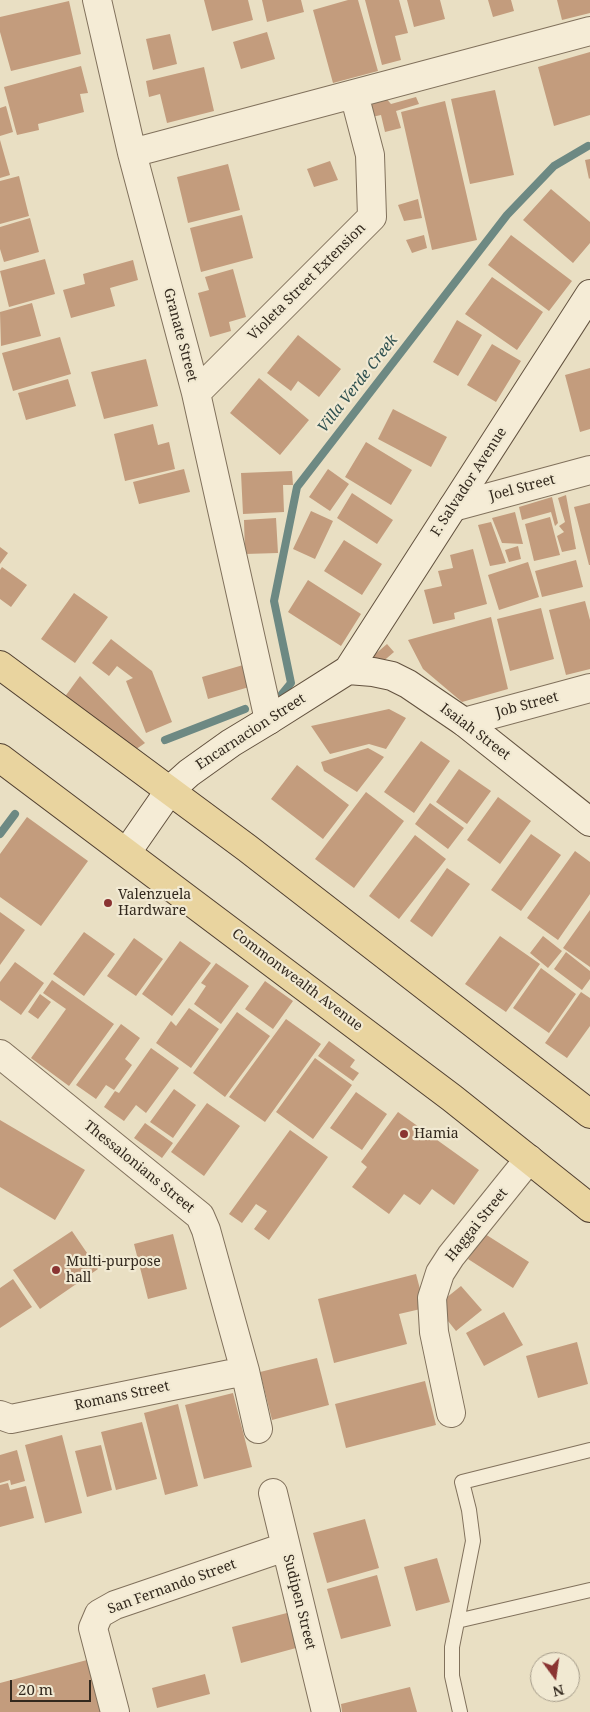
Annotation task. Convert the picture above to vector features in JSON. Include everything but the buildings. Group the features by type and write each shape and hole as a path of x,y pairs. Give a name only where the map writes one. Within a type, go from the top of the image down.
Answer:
{"main road":[{"path":"0,665 247,848 590,1114"},
{"name":"Commonwealth Avenue","path":"0,758 452,1098 590,1208"}],"street":[{"name":"Granate Street","path":"97,0 132,153 196,393 269,720"},
{"path":"132,153 590,31"},
{"name":"Violeta Street Extension","path":"196,393 372,217 370,154 354,94"},
{"name":"F. Salvador Avenue","path":"348,670 590,294"},
{"name":"Joel Street","path":"453,507 590,470"},
{"name":"Encarnacion Street","path":"127,852 170,790 208,758 348,670"},
{"name":"Isaiah Street","path":"348,670 392,676 408,684 464,722 590,822"},
{"name":"Job Street","path":"464,722 590,688"},
{"name":"Thessalonians Street","path":"0,1054 200,1216 206,1230 245,1371"},
{"name":"Haggai Street","path":"451,1413 434,1332 432,1298 440,1273 451,1256 529,1159"},
{"path":"245,1371 258,1429"},
{"name":"Romans Street","path":"0,1415 11,1419 245,1371"},
{"name":"Sudipen Street","path":"273,1493 326,1712"},
{"name":"San Fernando Street","path":"114,1712 93,1628 99,1614 115,1605 286,1547"}],"lane":[{"path":"460,1712 454,1691 451,1664 473,1541 469,1510 462,1482 590,1450"},
{"path":"458,1620 590,1590"}],"waterway":[{"name":"Villa Verde Creek","path":"282,694 291,683 274,601 297,487 507,215 554,166 588,146"},
{"name":"Villa Verde Creek","path":"165,740 245,709"},
{"name":"Villa Verde Creek","path":"0,834 15,814"}],"place":[{"name":"Valenzuela Hardware","path":"108,903"},
{"name":"Hamia","path":"404,1134"},
{"name":"Multi-purpose hall","path":"56,1270"}]}
